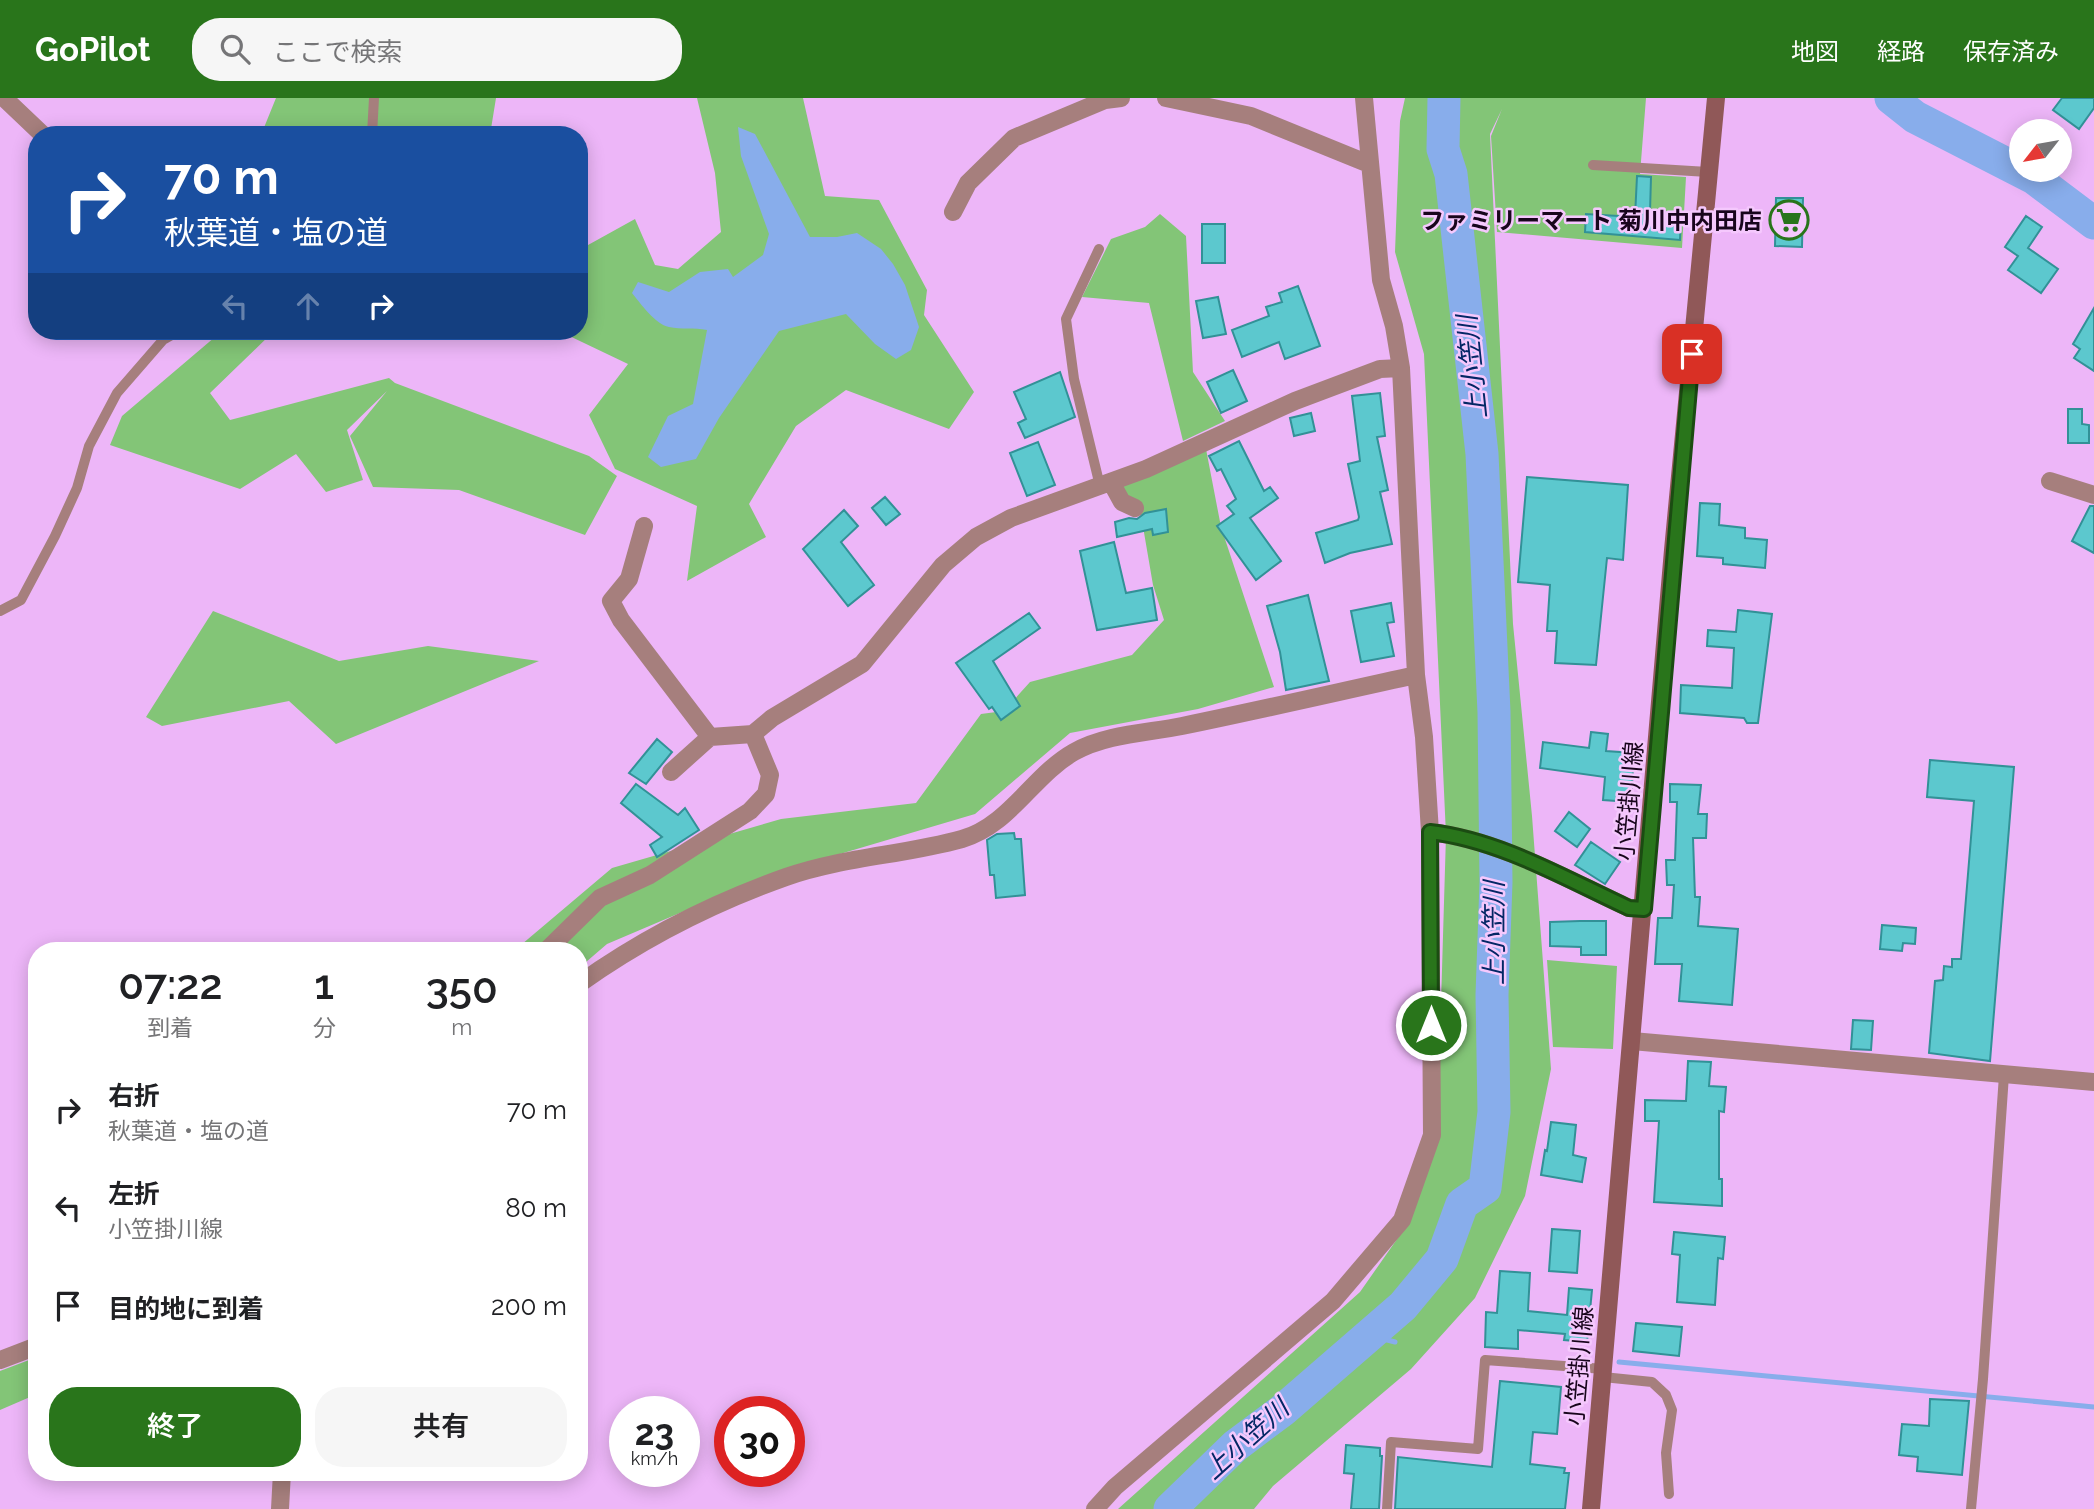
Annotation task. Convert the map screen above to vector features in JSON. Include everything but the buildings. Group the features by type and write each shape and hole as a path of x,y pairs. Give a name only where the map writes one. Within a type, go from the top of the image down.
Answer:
{"main road":[{"name":"小笠掛川線","path":"1591,1509 1716,98"}],"street":[{"path":"4,98 34,126"},
{"path":"953,212 968,183 1014,138 1105,100 1121,98"},
{"path":"1166,98 1251,116"},
{"path":"1218,98 1251,116 1369,164"},
{"path":"1095,1509 1126,1478 1333,1301 1402,1220 1432,1135 1430,832 1424,737 1416,675 1401,368 1394,326 1381,280 1364,98"},
{"path":"671,772 710,737 753,734 772,718 862,664 943,565 976,537 1011,518 1146,469 1295,401 1380,369 1401,368"},
{"path":"2050,481 2094,495"},
{"path":"1105,484 1122,502 1135,508"},
{"path":"644,526 629,579 611,601 621,620 710,737"},
{"path":"588,978 612,961 685,920 787,877 965,839 1002,818 1050,770 1074,752 1107,740 1416,675"},
{"path":"555,942 600,898 650,875 751,811 766,794 770,775 753,734"},
{"path":"1430,832 1455,835 1517,856 1629,908 1644,909"},
{"path":"1632,1041 2094,1082"},
{"path":"0,1360 28,1349"},
{"path":"280,1509 282,1481"}],"lane":[{"path":"372,126 374,98"},
{"path":"1593,165 1709,172"},
{"path":"1099,249 1066,319 1074,379 1105,484"},
{"path":"0,611 21,600 78,488 89,446 117,393 163,340"},
{"path":"1970,1509 1981,1396 2004,1075"},
{"path":"1387,1509 1391,1442 1478,1448 1485,1360 1604,1373 1652,1382 1666,1395 1672,1410 1666,1453 1669,1494"}],"green space":[{"path":"276,98 496,98 491,126 265,126"},
{"path":"697,98 803,98 825,196 879,200 927,290 924,315 974,392 949,429 846,390 796,426 749,504 766,537 687,581 697,506 615,469 589,415 628,364 578,340 588,340 588,245 635,219 655,265 678,269 721,232 715,173"},
{"path":"1405,98 1646,98 1640,174 1686,177 1682,248 1497,232 1491,136 1502,109 1490,134 1513,624 1532,816 1551,1069 1525,1196 1475,1298 1411,1369 1273,1486 1254,1509 1118,1509 1360,1292 1409,1222 1437,1138 1446,835 1424,354 1395,252 1400,121"},
{"path":"1160,214 1186,236 1193,372 1225,421 1183,441 1149,303 1082,297 1111,239 1145,227"},
{"path":"211,340 265,340 210,393 230,420 389,378 395,383 589,456 617,476 585,535 459,490 373,487 350,436 387,391 347,430 363,480 326,492 296,454 240,489 110,445 122,416"},
{"path":"1206,449 1221,527 1274,687 1198,709 1070,733 975,814 769,875 607,944 588,960 588,942 524,942 612,868 781,819 916,803 981,714 1004,711 1030,682 1132,655 1164,620 1153,585 1141,515 1108,487"},
{"path":"213,611 339,661 428,646 539,661 336,744 289,701 162,726 146,717"},
{"path":"1547,960 1617,966 1613,1049 1553,1047"},
{"path":"28,1360 28,1398 0,1410 0,1371"}],"water":[{"path":"738,127 755,134 810,237 837,237 857,233 881,249 905,285 919,327 911,350 896,359 875,344 846,314 779,331 719,418 696,459 661,467 648,457 668,416 693,404 707,330 664,325 649,313 632,293 638,282 669,292 700,272 728,269 733,277 763,255 769,234 741,156"}],"waterway":[{"name":"上小笠川","path":"1170,1509 1235,1446 1283,1410 1403,1306 1442,1259 1462,1204 1485,1188 1494,1112 1494,712 1482,454 1451,174 1443,149 1444,98"},
{"path":"1891,98 1915,117 2034,178 2094,223"},
{"path":"1368,1335 1395,1342"},
{"path":"1619,1362 2094,1407"}],"place":[{"name":"ファミリーマート 菊川中内田店","path":"1789,220"}],"route":[{"path":"1431,1025 1430,832 1455,835 1517,856 1629,908 1644,909 1692,354"}]}
